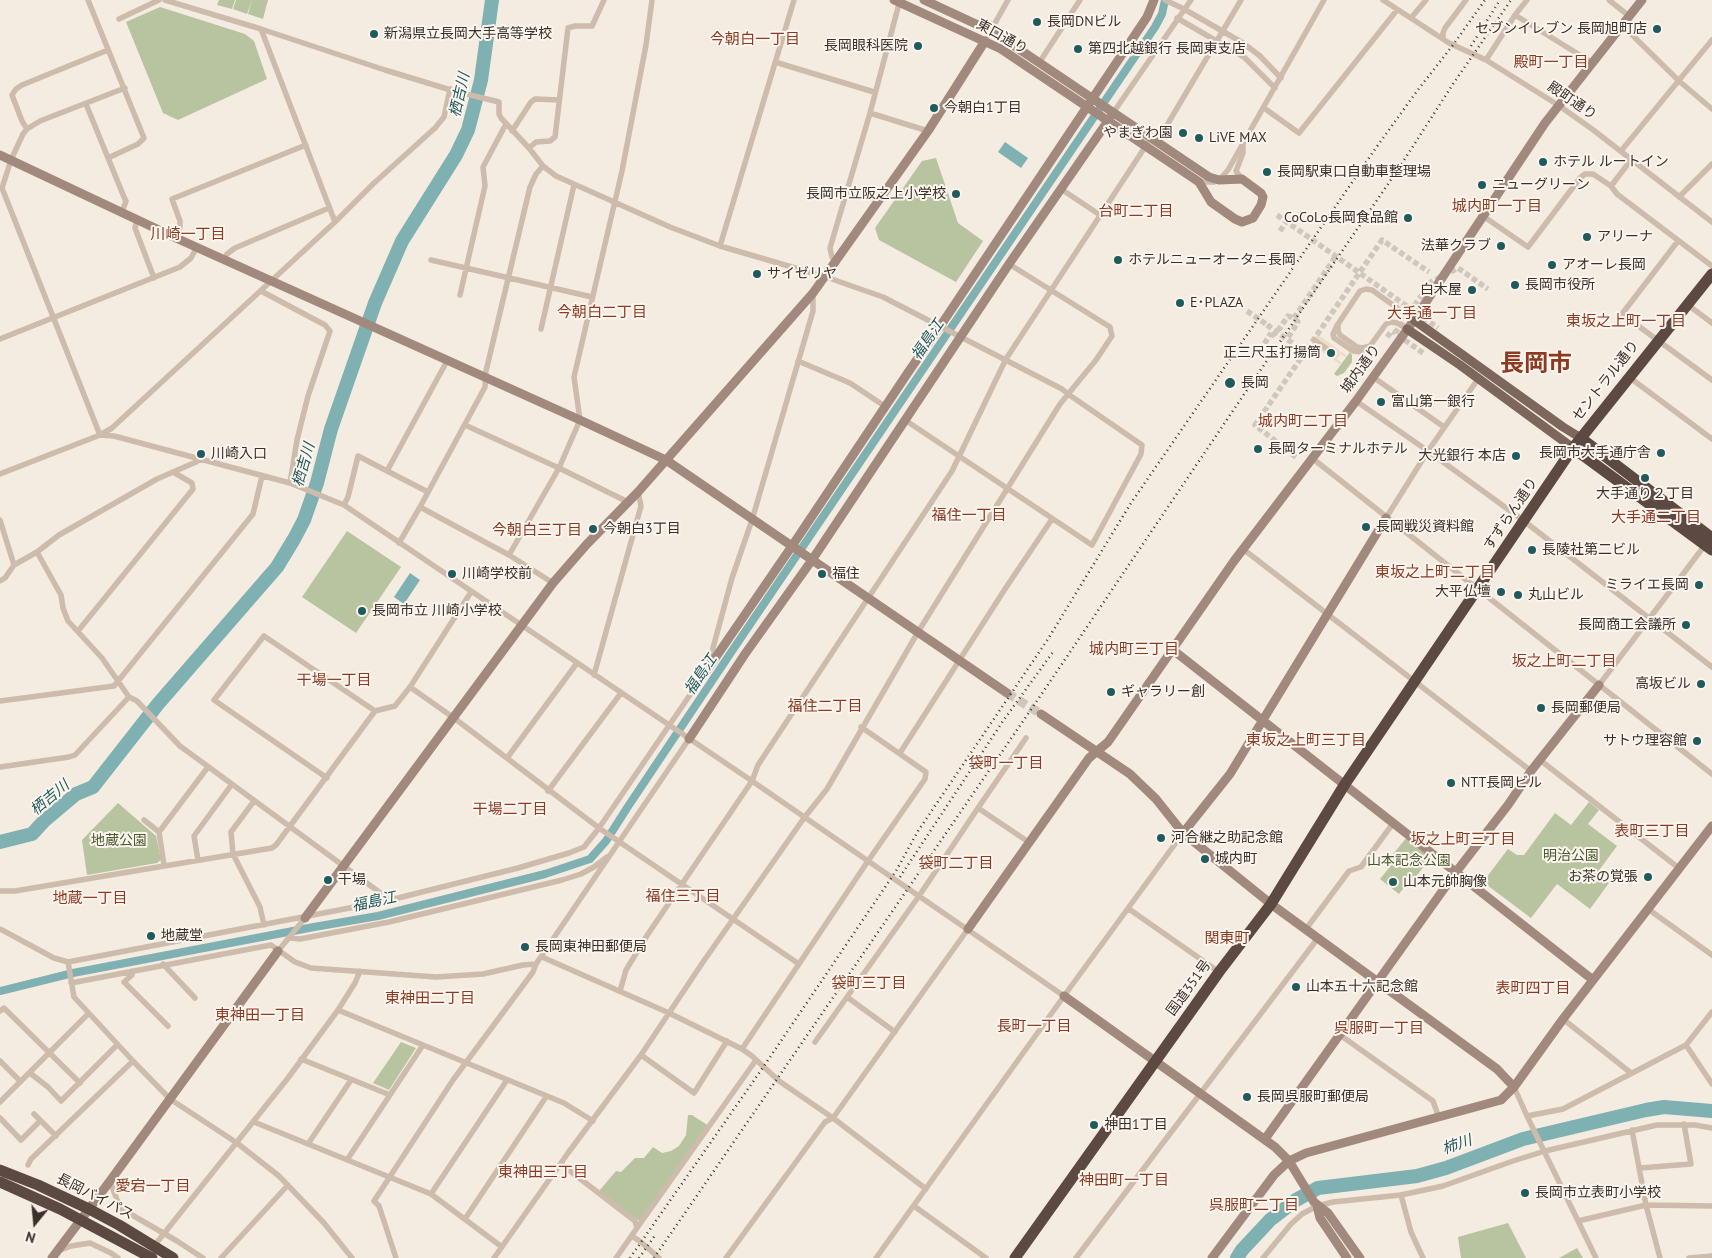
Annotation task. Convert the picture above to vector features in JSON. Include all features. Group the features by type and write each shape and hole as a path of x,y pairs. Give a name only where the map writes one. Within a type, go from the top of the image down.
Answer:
{"highway":[{"name":"セントラル通り","path":"1581,438 1712,274"},
{"name":"すずらん通り","path":"1415,681 1581,438"},
{"path":"1581,438 1710,541"},
{"path":"1573,448 1710,541"},
{"name":"国道351号","path":"1015,1258 1219,972 1271,904 1345,784 1415,681"},
{"name":"長岡バイパス","path":"0,1170 46,1189 89,1210 173,1258"},
{"name":"長岡バイパス","path":"0,1182 80,1219 152,1258"}],"main road":[{"path":"1414,320 1562,427 1581,438"},
{"path":"1407,329 1460,365 1573,448"}],"street":[{"path":"88,0 144,138 138,144 108,158"},
{"path":"119,19 159,0"},
{"path":"165,0 261,28 386,70 499,102 499,114 506,124 544,166 556,176 615,203 720,246 883,296 1062,389 1142,445 1142,454 1092,544 1009,487 905,420"},
{"path":"529,148 536,142 553,140 568,28 592,26 604,0"},
{"path":"509,554 559,468 580,420 574,377 615,203 646,45 652,0"},
{"path":"720,246 794,0"},
{"name":"東口通り","path":"924,0 991,32 1038,63 1091,104"},
{"path":"55,1255 278,951 307,917 554,583 587,544 638,492 826,277 928,131 991,32 1008,0"},
{"path":"1038,63 1080,0"},
{"path":"0,928 54,958 69,964 390,900 577,851 589,842 601,829 672,727 708,670 794,548 886,407 943,327 1091,104 1147,17 1154,0"},
{"path":"1165,0 1222,30 1260,56 1280,78"},
{"path":"396,1258 379,1206 374,1201 389,1177 614,851 618,841 905,420 959,336 1061,189 1108,116 1191,0"},
{"path":"620,991 626,970 752,781 758,765 952,470 1006,359 1145,147 1154,140 1194,82 1216,40 1241,0"},
{"path":"1219,180 1228,170 1324,0"},
{"name":"殿町通り","path":"1383,0 1449,43 1486,60 1558,105 1712,222"},
{"path":"1410,18 1426,0"},
{"path":"1443,39 1445,28 1466,0"},
{"path":"1486,60 1527,0"},
{"path":"1609,0 1629,16"},
{"name":"城内通り","path":"968,930 1089,758 1108,742 1243,549 1356,401 1414,320 1558,105 1642,0"},
{"path":"837,262 832,256 830,248 870,113 898,1"},
{"name":"東口通り","path":"898,1 1002,49 1091,104"},
{"path":"1264,108 1300,133 1397,10"},
{"path":"1515,15 1591,62"},
{"path":"1177,18 1249,60 1275,88"},
{"path":"1622,25 1679,81 1712,109"},
{"path":"261,28 335,222"},
{"path":"1621,151 1712,40"},
{"path":"27,128 22,121 12,94 16,89 108,50"},
{"path":"775,62 874,92"},
{"path":"100,435 3,192 3,180 27,128 40,121 124,88"},
{"path":"0,474 100,435 112,428 435,128 444,117 452,90"},
{"path":"512,130 535,99 559,100"},
{"path":"86,104 126,201 122,212"},
{"path":"1091,104 1145,147 1198,182 1211,202 1242,222 1253,218 1261,206 1262,197 1261,193 1242,179 1236,171 1243,153 1243,144"},
{"path":"870,113 928,131"},
{"path":"1108,116 1154,140 1204,174 1219,180"},
{"path":"460,294 485,186 484,167 506,124"},
{"path":"176,238 180,222 172,199 306,145"},
{"path":"0,155 224,260 666,460 1007,693"},
{"path":"1612,186 1631,160"},
{"path":"1679,197 1712,164"},
{"path":"399,543 485,387 530,187 536,174 544,166"},
{"path":"1483,216 1528,247 1585,174 1589,173 1612,186 1617,194 1712,266"},
{"path":"1198,182 1208,183 1219,180 1242,179"},
{"path":"541,329 574,185"},
{"path":"1061,189 1100,215"},
{"path":"224,260 227,254 235,248 329,208"},
{"path":"137,220 135,228 154,278"},
{"path":"1678,241 1622,314 1712,380"},
{"path":"0,339 154,278 187,262 197,247"},
{"path":"431,260 592,297"},
{"path":"494,1258 641,1055 804,818 826,789 918,632 1060,404 1108,342 1112,332 1110,327 1009,264"},
{"path":"1407,329 1397,323 1391,322 1386,324 1370,346 1363,348 1357,347 1340,335 1338,324 1360,291 1366,289 1372,290 1414,320"},
{"path":"261,291 325,325 330,331 308,396 297,440 292,484"},
{"path":"708,670 732,578 752,520 813,311 813,294"},
{"path":"1688,304 1712,323"},
{"path":"1314,340 1325,350"},
{"path":"387,471 447,361"},
{"path":"798,361 850,384 886,407"},
{"path":"1373,377 1444,427"},
{"path":"1629,377 1712,439"},
{"path":"876,1258 1064,996 1129,909 1162,860 1230,774 1428,451 1478,379"},
{"path":"1356,401 1524,521 1712,667"},
{"path":"465,425 628,502"},
{"path":"100,435 114,436 201,458 292,484 344,505 752,781 1064,996 1275,1146 1289,1162 1316,1204 1320,1218 1348,1258"},
{"path":"344,505 348,497 358,456 428,492"},
{"path":"0,581 5,578 14,565 37,552 59,535 157,479 201,458"},
{"path":"1312,458 1712,774"},
{"path":"78,631 193,489 192,483 172,472"},
{"path":"0,701 114,686 253,514 262,476"},
{"path":"594,675 641,506 638,492"},
{"path":"420,507 509,554 554,583"},
{"path":"900,753 1052,518"},
{"path":"0,520 14,565"},
{"path":"1265,1140 1456,872 1532,770 1710,541"},
{"path":"1243,549 1532,770"},
{"path":"37,552 61,595 68,622 102,658 129,697 137,701 172,738 208,767 390,900"},
{"path":"0,890 15,891 272,848 290,827 376,711 395,706 410,687 471,592"},
{"path":"326,778 214,700 264,636 376,711"},
{"path":"1173,650 1593,980"},
{"path":"507,758 577,663"},
{"path":"410,687 601,829 799,964"},
{"path":"548,791 621,693"},
{"path":"0,767 75,755 129,697"},
{"path":"1040,714 1116,763 1144,787 1183,833 1271,904 1376,983 1497,1070 1514,1087 1596,1258"},
{"path":"742,1049 925,779 926,772 861,727"},
{"path":"815,1042 919,896 1026,738"},
{"path":"1540,760 1680,869"},
{"path":"159,832 208,767"},
{"path":"198,860 194,836 232,784"},
{"path":"254,801 231,832 233,854 260,907 264,925"},
{"path":"978,808 1030,843"},
{"path":"144,820 159,832 164,865"},
{"path":"1306,929 1349,871 1361,867 1394,822"},
{"path":"1212,1258 1274,1175 1289,1162 1306,1153 1501,1100 1514,1087 1563,1019 1712,826"},
{"path":"290,938 300,939 389,922 562,880 581,874 594,867 614,851"},
{"path":"1129,909 1219,972"},
{"path":"1648,909 1712,955"},
{"path":"726,1258 826,1122 832,1118 968,930"},
{"path":"1076,1258 1318,938"},
{"path":"71,981 271,945 305,967 436,977 483,974 536,964"},
{"path":"542,957 669,1013 742,1049 779,1081 832,1118 926,1189"},
{"path":"69,964 74,997 117,1045 170,1099 238,1143 288,1185 324,1223 352,1258"},
{"path":"164,964 195,998"},
{"path":"132,970 132,975 124,982 168,1026"},
{"path":"154,1246 238,1143 338,1010 356,983 360,971"},
{"path":"847,997 895,1032"},
{"path":"0,1011 4,1008 80,1083"},
{"path":"338,1010 574,1108 593,1121"},
{"path":"1527,1116 1563,1109 1686,1045 1712,1012"},
{"path":"0,1102 88,1014"},
{"path":"1563,1019 1631,1073"},
{"path":"1340,1035 1433,1101 1439,1118"},
{"path":"641,1055 694,1093 726,1041"},
{"path":"30,1073 48,1087 60,1101 117,1045"},
{"path":"347,1160 423,1045"},
{"path":"1686,1045 1712,1084"},
{"path":"301,1059 390,1095"},
{"path":"616,1258 756,1060"},
{"path":"0,1061 20,1082"},
{"path":"28,1165 31,1159 133,1061"},
{"path":"308,1144 351,1080"},
{"path":"430,1194 506,1080"},
{"path":"465,1219 546,1097"},
{"path":"34,1114 56,1136"},
{"path":"0,1118 21,1140 40,1121"},
{"path":"254,1122 430,1194 502,1247"},
{"path":"1263,1258 1291,1224 1316,1204 1401,1195 1458,1182 1545,1151 1657,1125 1684,1124 1712,1128"},
{"path":"1640,1168 1691,1164 1684,1124"},
{"path":"1632,1130 1646,1205 1660,1258"},
{"path":"561,1164 632,1218 637,1228"},
{"path":"110,1181 120,1208 203,1258"},
{"path":"221,1258 288,1185"},
{"path":"1401,1195 1411,1232 1423,1258"},
{"path":"1316,1204 1328,1213 1360,1258"},
{"path":"1578,1221 1646,1205 1712,1206"},
{"path":"914,1206 986,1258"},
{"path":"632,1236 659,1258"},
{"path":"55,1255 71,1246 90,1243 111,1252 118,1258"},
{"path":"1688,1258 1712,1256"}],"green space":[{"path":"219,0 235,0 232,9 217,5"},
{"path":"236,0 252,0 247,14 233,9"},
{"path":"252,0 268,0 263,19 248,14"},
{"path":"160,7 245,34 254,41 267,79 178,120 163,113 126,22"},
{"path":"936,158 958,223 983,241 956,282 879,240 875,228 922,161"},
{"path":"1350,352 1352,362 1344,373 1337,376 1334,374"},
{"path":"347,531 401,567 356,633 302,597"},
{"name":"明治公園","path":"1589,802 1599,810 1588,824 1617,846 1597,873 1609,883 1590,909 1557,884 1531,918 1483,882 1508,849 1517,855 1524,855 1555,813 1571,825"},
{"name":"地蔵公園","path":"118,803 156,836 161,860 157,863 87,875 82,840"},
{"name":"山本記念公園","path":"1407,837 1432,856 1408,887 1405,886 1399,894 1380,879 1393,863 1389,859"},
{"path":"401,1042 416,1048 389,1090 373,1083"},
{"path":"688,1115 692,1115 709,1126 641,1220 638,1220 599,1191 616,1171 621,1172 635,1158 644,1158 653,1147 662,1153 671,1151 679,1146 686,1135"},
{"path":"1508,1223 1526,1258 1461,1258 1458,1237"},
{"path":"1577,1248 1583,1258 1559,1258"}],"shaded area":[{"path":"1317,334 1347,356 1346,358 1341,354 1337,359 1342,363 1341,365 1311,344"}],"water":[{"path":"1005,142 1028,158 1021,168 998,152"},
{"path":"410,573 420,580 404,604 394,597"}],"waterway":[{"name":"栖吉川","path":"0,842 32,834 44,821 76,794 93,787 158,704 277,567 294,539 304,520 317,483 331,429 375,303 402,241 456,155 468,130 481,80 492,0"},
{"name":"福島江","path":"0,991 73,973 378,916 545,874 590,859 606,841 736,645 1155,27 1162,14 1165,0"},
{"name":"柿川","path":"1237,1258 1270,1220 1296,1200 1318,1188 1417,1176 1446,1168 1523,1139 1646,1110 1664,1107 1712,1111"}],"tunnel":[{"path":"1277,215 1438,328"},
{"path":"1280,231 1286,222"},
{"path":"1296,457 1255,425 1382,240 1429,272"},
{"path":"1294,318 1336,256"},
{"path":"1423,353 1395,333 1431,282 1458,268 1488,289"},
{"path":"1247,311 1269,326"},
{"path":"1271,336 1277,332 1288,316 1298,322 1287,339"},
{"path":"1267,325 1301,349"},
{"path":"1387,337 1392,331 1395,333"},
{"path":"1260,351 1271,333"},
{"path":"1308,348 1319,356"},
{"path":"1007,693 1041,714"}],"railway":[{"path":"630,1258 764,1066 896,871 918,831 1048,639 1131,503 1373,152 1485,0"},
{"path":"1471,46 1500,0"},
{"path":"654,1258 1041,695 1511,0"},
{"path":"900,877 1003,721 1053,652"},
{"path":"639,1258 656,1234"}],"place":[{"name":"長岡DNビル","path":"1037,22"},
{"name":"セブンイレブン 長岡旭町店","path":"1657,29"},
{"name":"新潟県立長岡大手高等学校","path":"374,34"},
{"name":"長岡眼科医院","path":"918,46"},
{"name":"第四北越銀行 長岡東支店","path":"1078,49"},
{"name":"今朝白1丁目","path":"934,108"},
{"name":"やまぎわ園","path":"1183,133"},
{"name":"LiVE MAX","path":"1199,138"},
{"name":"ホテル ルートイン","path":"1543,162"},
{"name":"長岡駅東口自動車整理場","path":"1267,172"},
{"name":"ニューグリーン","path":"1482,185"},
{"name":"長岡市立阪之上小学校","path":"956,194"},
{"name":"CoCoLo長岡食品館","path":"1408,218"},
{"name":"アリーナ","path":"1587,237"},
{"name":"法華クラブ","path":"1501,246"},
{"name":"ホテルニューオータニ長岡","path":"1118,260"},
{"name":"アオーレ長岡","path":"1552,265"},
{"name":"サイゼリヤ","path":"757,274"},
{"name":"長岡市役所","path":"1515,285"},
{"name":"白木屋","path":"1472,290"},
{"name":"E･PLAZA","path":"1180,303"},
{"name":"正三尺玉打揚筒","path":"1331,353"},
{"name":"長岡","path":"1230,383"},
{"name":"富山第一銀行","path":"1381,402"},
{"name":"長岡ターミナルホテル","path":"1258,449"},
{"name":"長岡市大手通庁舎","path":"1661,453"},
{"name":"川崎入口","path":"201,454"},
{"name":"大光銀行 本店","path":"1516,456"},
{"name":"大手通り２丁目","path":"1645,478"},
{"name":"長岡戦災資料館","path":"1366,527"},
{"name":"今朝白3丁目","path":"593,529"},
{"name":"長陵社第二ビル","path":"1532,550"},
{"name":"川崎学校前","path":"452,574"},
{"name":"福住","path":"822,574"},
{"name":"ミライエ長岡","path":"1699,585"},
{"name":"大平仏壇","path":"1501,592"},
{"name":"丸山ビル","path":"1518,595"},
{"name":"長岡市立 川崎小学校","path":"362,611"},
{"name":"長岡商工会議所","path":"1686,625"},
{"name":"高坂ビル","path":"1701,684"},
{"name":"ギャラリー創","path":"1111,692"},
{"name":"長岡郵便局","path":"1541,708"},
{"name":"サトウ理容館","path":"1697,741"},
{"name":"NTT長岡ビル","path":"1451,783"},
{"name":"河合継之助記念館","path":"1161,838"},
{"name":"城内町","path":"1205,859"},
{"name":"お茶の覚張","path":"1648,877"},
{"name":"干場","path":"328,880"},
{"name":"山本元帥胸像","path":"1393,882"},
{"name":"地蔵堂","path":"151,936"},
{"name":"長岡東神田郵便局","path":"525,947"},
{"name":"山本五十六記念館","path":"1296,987"},
{"name":"長岡呉服町郵便局","path":"1247,1097"},
{"name":"神田1丁目","path":"1094,1125"},
{"name":"長岡市立表町小学校","path":"1525,1193"}],"district":[{"name":"今朝白一丁目","path":"755,40"},
{"name":"殿町一丁目","path":"1551,63"},
{"name":"城内町一丁目","path":"1497,207"},
{"name":"台町二丁目","path":"1136,212"},
{"name":"川崎一丁目","path":"188,235"},
{"name":"今朝白二丁目","path":"602,313"},
{"name":"大手通一丁目","path":"1432,314"},
{"name":"東坂之上町一丁目","path":"1626,322"},
{"name":"長岡市","path":"1536,364"},
{"name":"城内町二丁目","path":"1303,422"},
{"name":"福住一丁目","path":"969,516"},
{"name":"大手通二丁目","path":"1656,518"},
{"name":"今朝白三丁目","path":"537,531"},
{"name":"東坂之上町二丁目","path":"1435,573"},
{"name":"城内町三丁目","path":"1134,650"},
{"name":"坂之上町二丁目","path":"1564,662"},
{"name":"干場一丁目","path":"334,681"},
{"name":"福住二丁目","path":"825,707"},
{"name":"東坂之上町三丁目","path":"1306,741"},
{"name":"袋町一丁目","path":"1006,764"},
{"name":"干場二丁目","path":"510,810"},
{"name":"表町三丁目","path":"1652,832"},
{"name":"坂之上町三丁目","path":"1463,840"},
{"name":"袋町二丁目","path":"956,864"},
{"name":"福住三丁目","path":"683,897"},
{"name":"地蔵一丁目","path":"90,899"},
{"name":"関東町","path":"1227,939"},
{"name":"袋町三丁目","path":"869,984"},
{"name":"表町四丁目","path":"1533,989"},
{"name":"東神田二丁目","path":"430,999"},
{"name":"東神田一丁目","path":"260,1016"},
{"name":"長町一丁目","path":"1034,1027"},
{"name":"呉服町一丁目","path":"1379,1029"},
{"name":"東神田三丁目","path":"543,1173"},
{"name":"神田町一丁目","path":"1124,1181"},
{"name":"愛宕一丁目","path":"153,1187"},
{"name":"呉服町二丁目","path":"1254,1206"}]}
